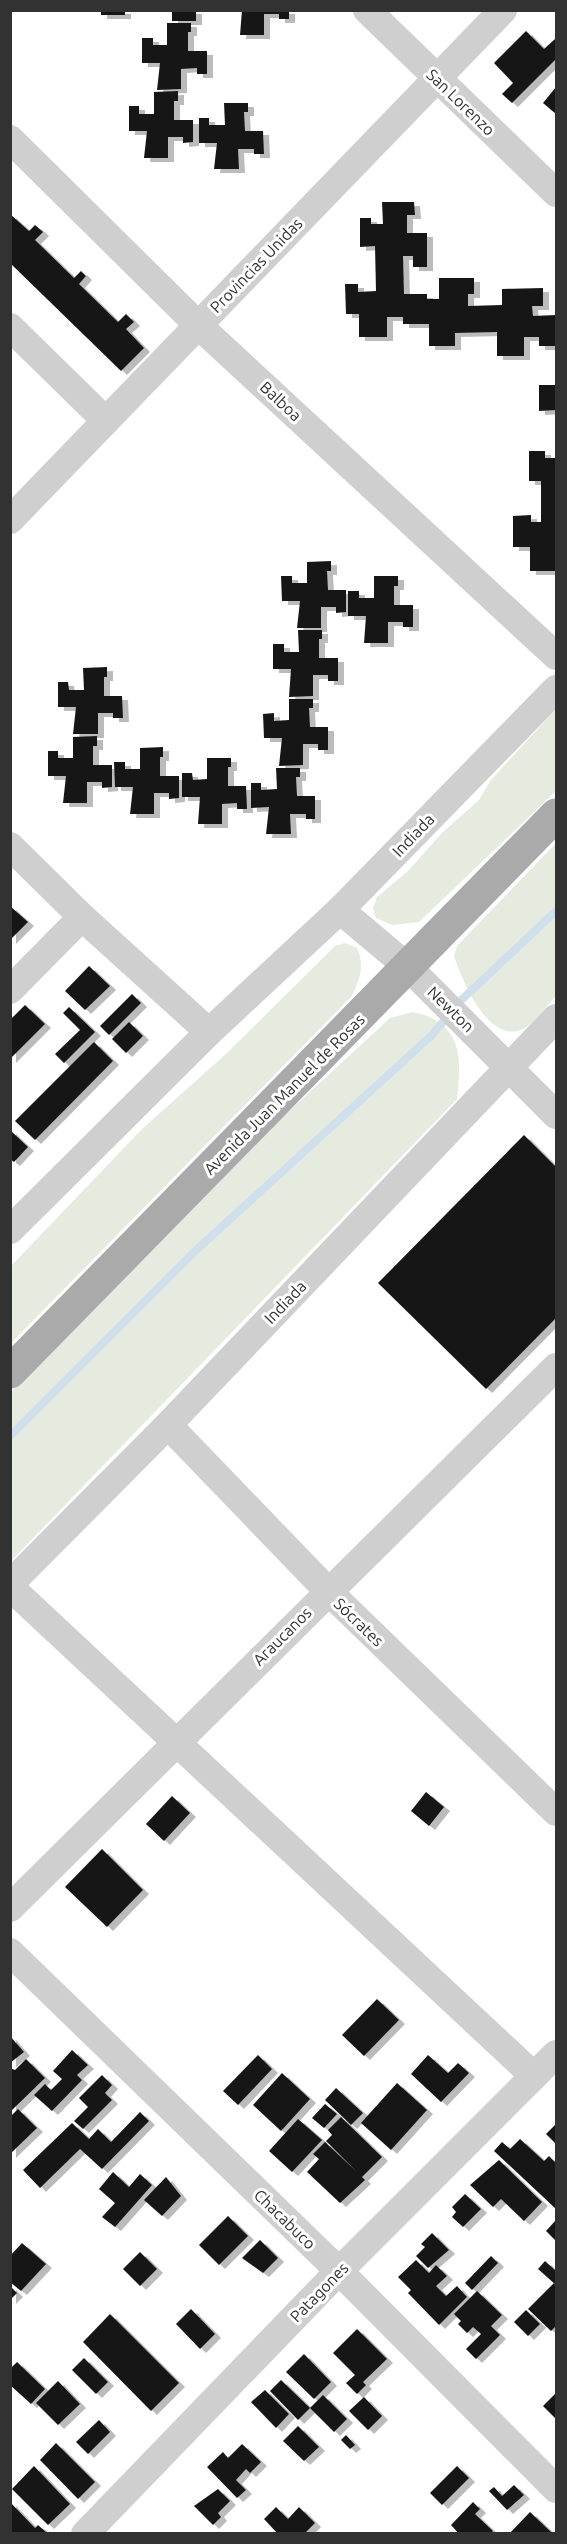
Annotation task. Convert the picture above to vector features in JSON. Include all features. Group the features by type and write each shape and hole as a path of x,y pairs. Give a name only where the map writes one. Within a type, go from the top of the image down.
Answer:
{"main road":[{"name":"Avenida Juan Manuel de Rosas","path":"10,1372 409,968 556,815"}],"street":[{"name":"San Lorenzo","path":"367,10 556,193"},
{"name":"Provincias Unidas","path":"10,520 503,10"},
{"name":"Balboa","path":"10,139 198,325 556,656"},
{"path":"10,327 106,421"},
{"name":"Indiada","path":"10,1230 209,1032 340,910 556,689"},
{"path":"10,846 82,917 209,1032"},
{"name":"Newton","path":"340,910 409,968 556,1115"},
{"path":"10,990 82,917"},
{"name":"Indiada","path":"10,1586 168,1425 556,1018"},
{"name":"Araucanos","path":"10,1908 556,1367"},
{"name":"Sócrates","path":"168,1425 328,1591 556,1812"},
{"path":"10,1586 534,2076"},
{"name":"Chacabuco","path":"10,1952 339,2271 556,2489"},
{"name":"Patagones","path":"85,2534 339,2271 556,2054"}],"shaded area":[{"path":"556,709 556,791 419,922 392,925 376,918 373,908 377,897 408,871 441,834 479,800 491,780"},
{"path":"556,843 556,996 528,1026 515,1031 502,1029 490,1022 480,1010 471,996 454,956 457,946"},
{"path":"345,943 357,948 361,961 359,978 352,996 11,1343 11,1266 142,1129 227,1053 335,946"},
{"path":"413,1012 429,1017 450,1033 458,1056 457,1099 11,1561 11,1392 272,1127 390,1018"}],"building":[{"path":"101,10 125,10 125,15 101,15"},
{"path":"172,10 196,10 196,21 172,21"},
{"path":"242,10 289,10 289,19 279,19 279,14 264,14 264,35 240,35"},
{"path":"167,23 191,23 191,32 188,32 188,51 207,51 207,74 197,74 197,68 181,69 181,89 157,90 160,63 142,63 142,38 153,38 153,45 167,45"},
{"path":"526,31 544,49 555,39 556,59 512,103 502,94 513,83 494,63"},
{"path":"556,87 556,114 543,103"},
{"path":"178,91 178,101 174,101 174,120 193,120 193,142 183,143 183,137 168,137 168,158 144,158 147,131 129,131 129,106 139,106 139,114 154,114 154,92"},
{"path":"224,103 248,103 248,112 244,112 245,131 263,131 264,154 254,154 254,149 238,149 239,169 214,169 217,143 199,143 199,118 209,118 209,125 225,125"},
{"path":"382,202 414,202 415,215 407,215 407,233 427,233 427,267 413,267 413,256 403,256 404,294 427,294 427,299 439,299 439,278 474,278 474,294 468,294 468,306 502,305 502,289 543,288 543,306 532,306 533,316 556,315 556,346 539,346 539,337 524,337 524,356 497,356 497,332 455,333 455,346 429,346 429,324 403,324 403,317 387,317 387,337 359,337 359,314 346,314 345,284 358,284 358,292 376,291 375,246 360,247 360,218 371,218 371,224 383,224"},
{"path":"10,214 29,231 35,225 43,232 35,240 74,278 81,271 86,276 79,284 118,322 126,314 134,322 126,329 144,348 121,371 10,263"},
{"path":"539,385 556,385 556,410 539,411"},
{"path":"529,451 545,451 545,458 556,458 556,571 530,571 530,547 513,547 513,516 531,515 531,522 541,522 541,481 529,481"},
{"path":"331,561 331,571 327,571 328,590 346,590 346,612 336,613 336,607 321,607 321,628 297,628 300,601 282,601 281,576 292,576 292,583 307,583 307,562"},
{"path":"374,576 398,576 398,586 394,586 394,605 413,605 413,627 403,627 403,622 388,622 388,643 364,643 366,616 348,616 348,591 359,591 359,598 374,598"},
{"path":"298,630 322,630 322,639 319,639 319,658 338,658 338,681 328,681 328,675 313,675 313,696 289,697 291,669 273,669 273,644 284,644 284,652 299,652"},
{"path":"107,667 107,677 104,677 104,696 122,696 123,718 113,718 113,713 98,713 98,734 73,734 76,707 58,707 58,682 68,682 69,690 84,690 83,668"},
{"path":"289,699 313,699 313,708 309,708 310,727 328,727 328,750 318,750 318,744 303,744 303,765 279,766 282,738 264,738 263,714 274,713 274,721 289,720"},
{"path":"97,736 97,746 93,746 93,765 112,765 112,787 102,788 102,782 87,782 87,803 63,803 66,776 48,776 48,751 58,751 58,758 73,758 73,737"},
{"path":"163,747 163,757 160,757 160,776 179,776 179,798 169,799 169,793 154,793 154,814 130,814 133,787 115,787 114,762 125,762 125,769 140,769 140,748"},
{"path":"207,758 231,758 231,767 228,767 228,786 246,786 247,809 237,809 237,803 222,804 222,824 198,824 200,797 182,797 182,773 192,773 193,780 207,779"},
{"path":"276,768 300,768 300,777 296,777 297,796 315,796 315,819 306,819 306,814 290,814 291,834 266,834 269,807 251,808 251,783 261,783 261,790 277,789"},
{"path":"10,906 28,922 10,940"},
{"path":"89,966 110,986 85,1010 65,991"},
{"path":"132,994 141,1003 109,1035 100,1026"},
{"path":"25,1005 45,1024 10,1059 10,1020"},
{"path":"69,1007 95,1032 64,1063 55,1054 80,1030 63,1013"},
{"path":"129,1022 143,1036 126,1053 112,1039"},
{"path":"94,1042 113,1061 35,1140 15,1121"},
{"path":"10,1130 28,1147 14,1162 10,1159"},
{"path":"524,1135 556,1167 556,1318 486,1389 378,1283"},
{"path":"426,1792 444,1807 429,1826 411,1811"},
{"path":"172,1796 190,1813 164,1841 146,1824"},
{"path":"102,1849 143,1890 107,1927 65,1887"},
{"path":"377,1999 399,2020 364,2056 342,2035"},
{"path":"10,2036 24,2052 10,2063"},
{"path":"72,2050 88,2065 77,2075 82,2080 52,2111 34,2095 45,2084 51,2090 62,2079 53,2071"},
{"path":"258,2055 272,2069 238,2105 223,2091"},
{"path":"428,2055 448,2073 458,2063 469,2073 441,2102 411,2074"},
{"path":"26,2059 45,2078 10,2112 10,2068 15,2070"},
{"path":"282,2073 310,2099 281,2131 253,2105"},
{"path":"102,2075 112,2085 105,2093 112,2100 83,2129 74,2121 88,2107 79,2098"},
{"path":"397,2083 427,2110 391,2150 361,2123"},
{"path":"336,2088 363,2113 351,2125 325,2100"},
{"path":"325,2104 337,2114 324,2128 312,2118"},
{"path":"18,2109 37,2128 10,2154 10,2117"},
{"path":"140,2112 149,2121 102,2169 80,2149 40,2188 23,2170 72,2123 89,2139 98,2129 111,2142"},
{"path":"341,2117 382,2157 362,2177 365,2180 340,2203 307,2172 319,2159 313,2154 325,2142 356,2171 326,2141 332,2135 328,2130"},
{"path":"298,2119 322,2140 292,2172 269,2151"},
{"path":"556,2124 556,2144 546,2134"},
{"path":"520,2139 544,2161 549,2156 556,2163 556,2209 494,2151 502,2142 510,2149"},
{"path":"499,2160 542,2202 524,2221 501,2199 493,2207 470,2185"},
{"path":"113,2172 129,2187 140,2174 152,2185 115,2227 102,2217 115,2203 99,2189"},
{"path":"166,2177 181,2196 162,2216 144,2200"},
{"path":"465,2194 481,2209 463,2227 452,2217 456,2212 452,2207"},
{"path":"228,2216 248,2236 219,2265 199,2245"},
{"path":"556,2220 556,2241 546,2231"},
{"path":"432,2233 449,2250 428,2268 416,2256 425,2247 421,2244"},
{"path":"260,2240 278,2258 263,2273 242,2258"},
{"path":"22,2243 46,2264 21,2291 10,2282 10,2256"},
{"path":"140,2252 157,2269 140,2286 123,2269"},
{"path":"491,2256 498,2263 472,2290 465,2283"},
{"path":"416,2260 429,2273 436,2265 447,2276 436,2286 446,2296 457,2286 467,2297 439,2325 408,2293 411,2290 398,2277"},
{"path":"545,2261 556,2271 556,2285 538,2269"},
{"path":"554,2283 556,2286 556,2326 551,2331 528,2309"},
{"path":"10,2286 17,2293 10,2300"},
{"path":"477,2291 502,2315 491,2326 500,2335 476,2359 466,2349 481,2334 473,2327 467,2333 458,2324 461,2321 454,2314"},
{"path":"191,2309 215,2334 200,2349 176,2324"},
{"path":"526,2310 540,2324 528,2336 514,2322"},
{"path":"110,2314 179,2383 151,2411 83,2342"},
{"path":"357,2329 387,2359 363,2382 366,2385 357,2394 346,2383 355,2375 333,2353"},
{"path":"304,2354 331,2382 314,2399 286,2372"},
{"path":"84,2358 108,2382 96,2394 72,2370"},
{"path":"17,2362 45,2389 31,2404 10,2385 10,2369"},
{"path":"281,2380 310,2408 298,2420 270,2391"},
{"path":"58,2381 80,2404 58,2425 36,2403"},
{"path":"265,2390 289,2414 276,2428 251,2402"},
{"path":"556,2393 556,2419 543,2406"},
{"path":"323,2395 347,2419 334,2432 310,2408"},
{"path":"364,2397 382,2416 368,2430 349,2411"},
{"path":"99,2420 110,2432 88,2454 76,2442"},
{"path":"298,2426 319,2447 304,2461 283,2441"},
{"path":"346,2435 355,2445 350,2449 341,2440"},
{"path":"56,2443 95,2482 78,2499 40,2460"},
{"path":"242,2444 261,2462 250,2473 246,2469 236,2480 246,2490 237,2498 207,2467 223,2452 228,2458"},
{"path":"34,2466 70,2504 48,2525 12,2489"},
{"path":"457,2466 469,2478 442,2505 430,2493"},
{"path":"514,2485 524,2495 507,2510 489,2491 494,2487 502,2496"},
{"path":"218,2489 230,2501 218,2513 221,2517 213,2525 194,2506"},
{"path":"10,2502 35,2528 38,2525 46,2532 10,2534"},
{"path":"473,2502 480,2509 475,2514 493,2531 490,2534 459,2534 451,2525"},
{"path":"276,2507 288,2519 299,2507 315,2523 304,2534 278,2534 264,2519"},
{"path":"530,2512 551,2532 549,2534 509,2534"}],"waterway":[{"path":"455,1006 556,911"},
{"path":"10,1436 194,1252 432,1035 448,1016"}]}
